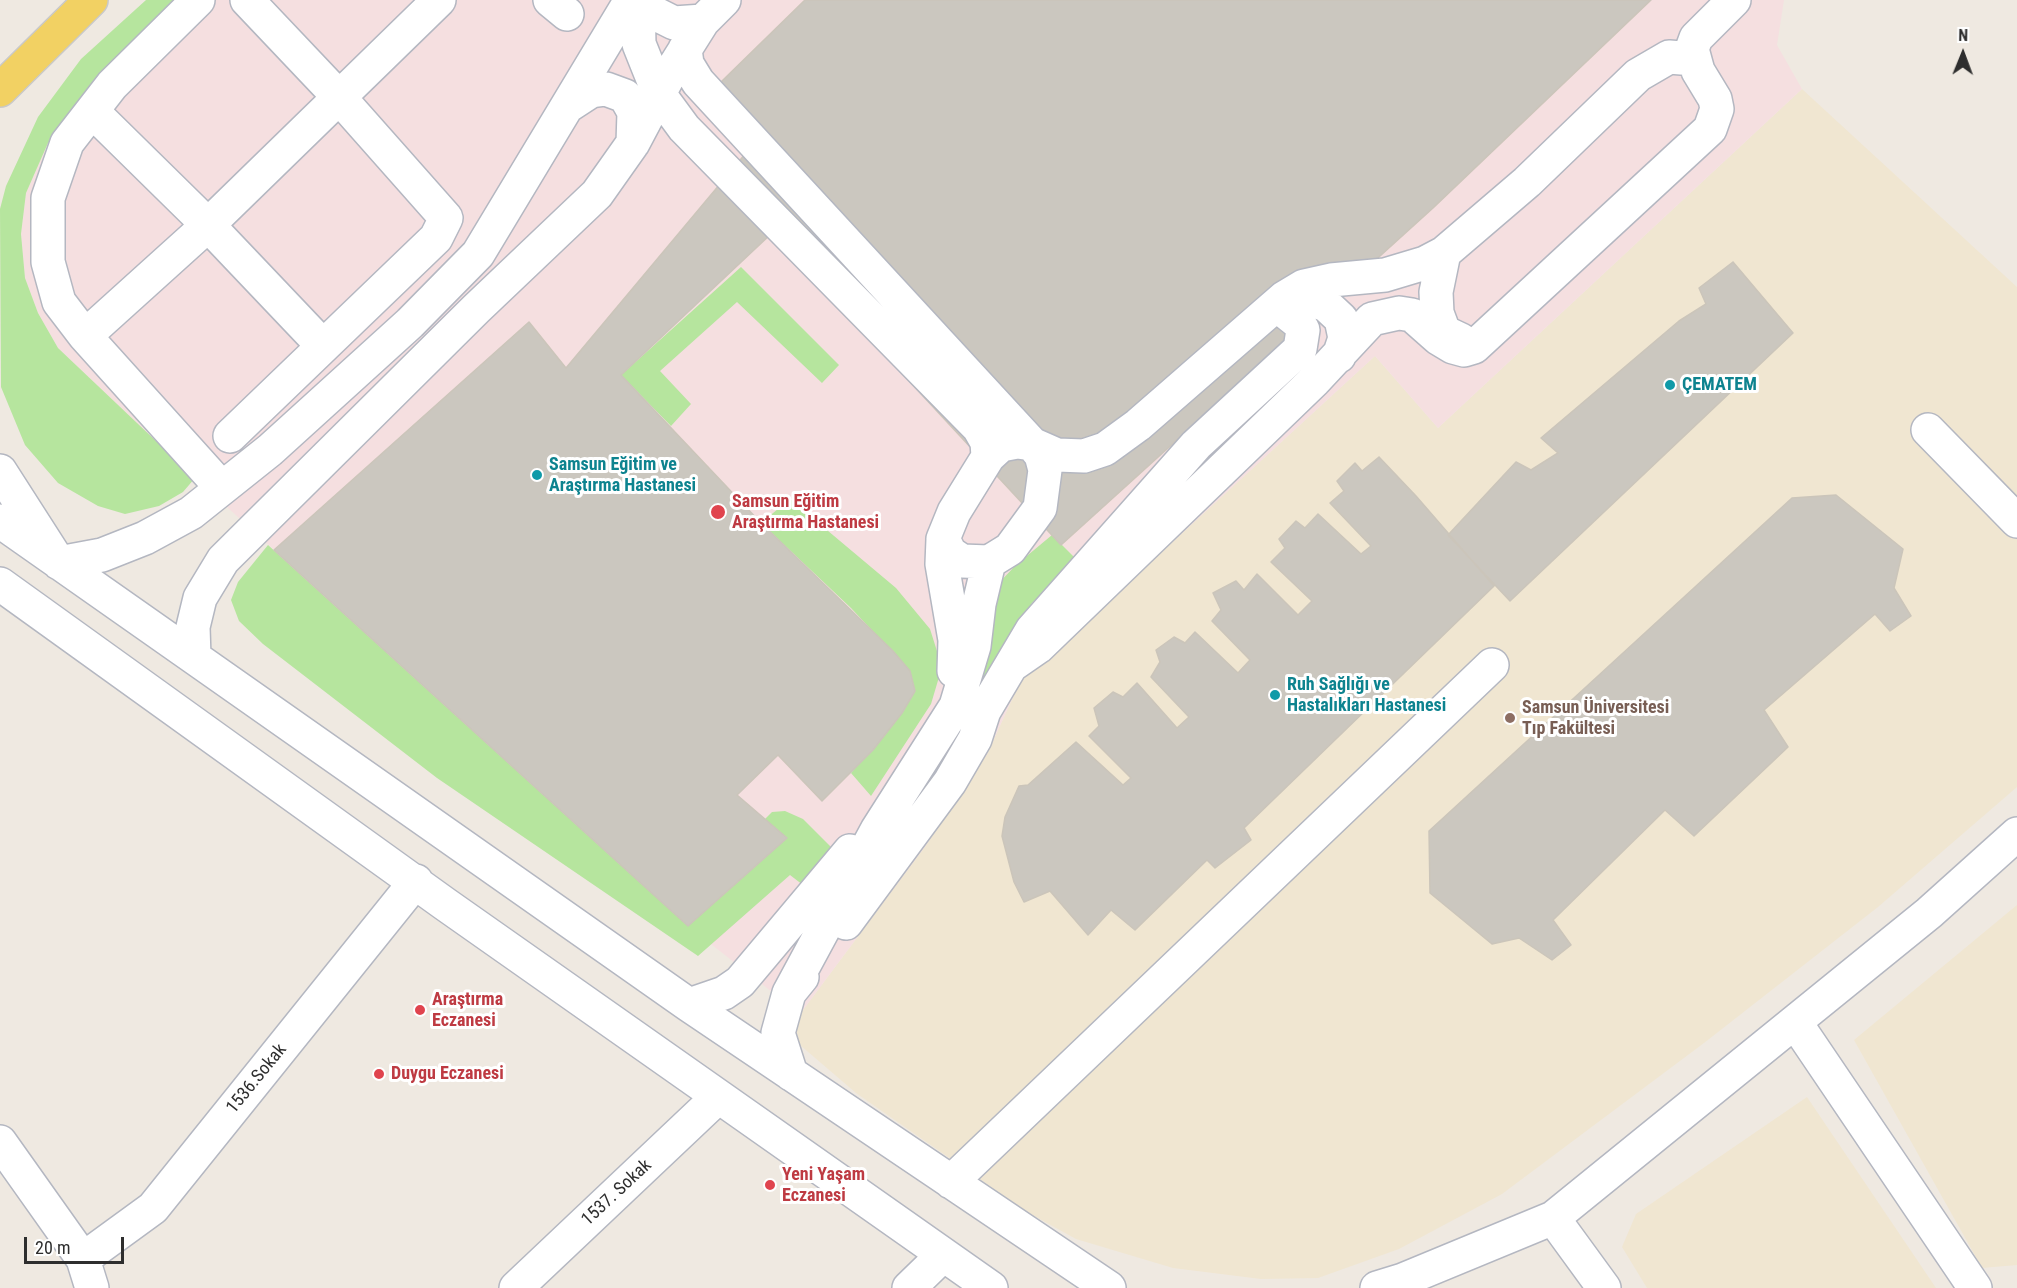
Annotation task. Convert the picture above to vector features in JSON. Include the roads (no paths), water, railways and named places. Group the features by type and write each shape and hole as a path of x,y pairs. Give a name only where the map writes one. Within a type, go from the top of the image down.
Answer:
{"main road":[{"path":"0,90 92,0"}],"street":[{"path":"198,0 112,85 67,143 48,198 48,262 59,302 85,336 222,488"},
{"path":"230,436 436,238 446,218 338,96 247,0"},
{"path":"85,336 208,225 439,0"},
{"path":"59,562 102,555 145,538 191,513 270,450 402,330 478,254 631,0"},
{"path":"638,0 639,44 659,94 684,128 952,398 979,428 987,442 987,457"},
{"path":"645,0 654,13 674,22 713,11"},
{"path":"689,1005 724,993 741,982 868,829 939,718 951,691 956,640 942,564 943,539 954,512 987,457 1001,445 1017,442 1032,444 1057,455 1084,456 1105,449 1138,425 1284,298 1304,286 1331,280 1385,275 1425,263 1444,253 1527,182 1712,0"},
{"path":"1012,665 1038,647 1340,356 1371,319 1399,313 1412,315 1438,338 1453,348 1464,350 1474,347 1484,338 1710,129 1717,109 1694,59 1692,49 1696,38 1734,0"},
{"path":"194,657 193,627 200,598 223,560 476,309 597,194 633,143 659,94 713,11"},
{"path":"592,63 622,45 639,44 684,58 698,82 1041,456 1045,470 1040,508 1010,549 989,562 962,561 950,553 943,539"},
{"path":"1638,75 1669,57 1694,59"},
{"path":"567,106 591,91 606,89 625,96 634,112 633,143"},
{"path":"92,111 208,225 323,346"},
{"path":"633,143 645,137 667,133 704,148"},
{"path":"1444,253 1436,292 1437,314 1444,332 1459,340 1484,338"},
{"path":"1284,298 1295,296 1308,298 1326,305 1341,319 1345,338 1340,356"},
{"path":"891,835 950,782 975,739 984,711 1032,630 1189,453 1300,349 1303,330 1283,310 1284,298"},
{"path":"1936,438 2017,521"},
{"path":"0,471 59,562"},
{"path":"0,521 689,1005 1109,1288"},
{"path":"791,1074 778,1033 789,993 891,835 956,706 974,646 979,604 989,562"},
{"path":"0,584 718,1097 942,1256 991,1288"},
{"path":"951,1182 1492,665"},
{"path":"1377,1288 1403,1280 1553,1218 1929,913 2017,834"},
{"name":"1536.Sokak","path":"88,1274 153,1208 416,881"},
{"path":"1795,1022 1975,1288"},
{"name":"1537. Sokak","path":"516,1288 718,1097"},
{"path":"0,1142 88,1274"},
{"path":"1553,1218 1604,1288"},
{"path":"909,1288 942,1256"}],"place":[{"name":"ÇEMATEM","path":"1670,385"},
{"name":"Samsun Eğitim ve Araştırma Hastanesi","path":"537,475"},
{"name":"Samsun Eğitim Araştırma Hastanesi","path":"718,512"},
{"name":"Ruh Sağlığı ve Hastalıkları Hastanesi","path":"1275,695"},
{"name":"Samsun Üniversitesi Tıp Fakültesi","path":"1510,718"},
{"name":"Araştırma Eczanesi","path":"420,1010"},
{"name":"Duygu Eczanesi","path":"379,1074"},
{"name":"Yeni Yaşam Eczanesi","path":"770,1185"}]}
